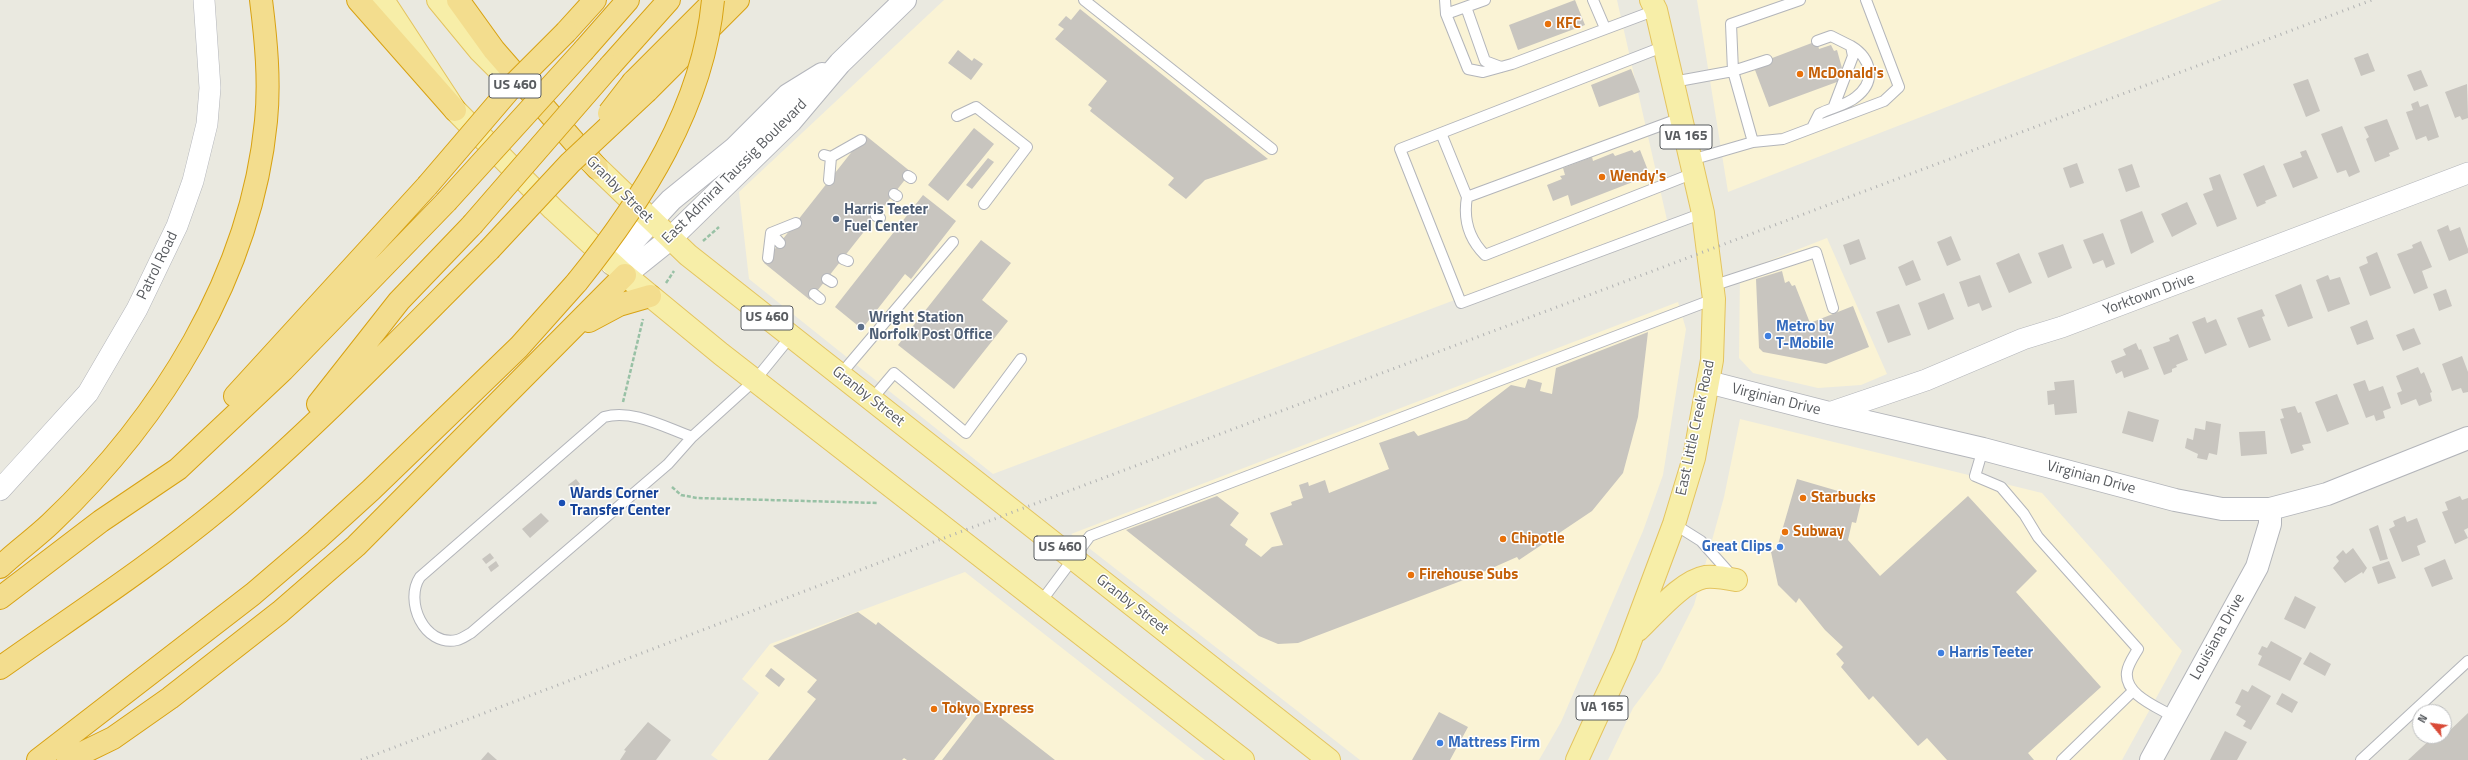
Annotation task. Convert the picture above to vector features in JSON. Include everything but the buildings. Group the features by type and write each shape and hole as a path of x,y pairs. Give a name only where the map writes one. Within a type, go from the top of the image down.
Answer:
{"highway":[{"path":"0,567 50,525 122,447 180,366 221,287 253,199 266,121 265,33 261,0"},
{"path":"358,0 455,110"},
{"path":"458,0 494,50 597,168"},
{"path":"101,521 202,429 253,379 427,186 516,82 560,28 575,0"},
{"path":"560,28 595,0"},
{"path":"0,598 101,521 178,469 223,428 283,370 446,202 628,0"},
{"path":"274,460 399,301 472,225 669,0"},
{"path":"0,668 168,549 274,460 327,412 489,250 640,87 714,0"},
{"path":"38,760 253,594 316,540 371,490 519,347 577,282 625,221 652,175 687,107 701,65 714,0"},
{"path":"640,87 738,0"},
{"path":"68,760 113,738 170,698 280,612 356,546 568,332 618,270"},
{"path":"568,332 619,305 650,296"}],"main road":[{"path":"382,0 455,110 553,209 618,270 1040,603 1243,760"},
{"name":"Granby Street","path":"438,0 480,51 651,222 670,239 1329,760"},
{"name":"East Little Creek Road","path":"1576,760 1600,714 1634,633 1674,524 1694,458 1712,360 1713,292 1703,213 1655,3"},
{"path":"1634,633 1687,584 1707,577 1736,580"}],"street":[{"name":"Patrol Road","path":"0,490 88,393 137,309 177,226 193,181 207,124 210,88 204,0"},
{"name":"East Admiral Taussig Boulevard","path":"618,270 670,239 791,121 840,63 905,0"},
{"name":"East Admiral Taussig Boulevard","path":"618,270 651,222 671,200 735,148 788,95 840,63"},
{"name":"Yorktown Drive","path":"1828,413 1926,380 2023,339 2070,324 2468,173"},
{"name":"Virginian Drive","path":"1708,382 1828,413 1982,449 2175,500 2222,509 2270,509 2334,492 2468,438"},
{"name":"Louisiana Drive","path":"2151,760 2257,567 2270,524 2270,509"}],"lane":[{"path":"1084,0 1272,149"},
{"path":"1445,0 1446,14 1468,69 1483,72 1501,67 1605,28 1655,3"},
{"path":"1446,14 1485,0"},
{"path":"1593,0 1605,28"},
{"path":"1753,142 1733,70 1731,24 1800,0"},
{"path":"1441,133 1467,197 1464,214 1475,245 1485,256 1753,142 1783,139 1884,101 1900,87 1866,0"},
{"path":"1466,7 1485,61 1501,67"},
{"path":"1812,128 1819,114 1834,106 1855,98 1863,91 1868,79 1869,64 1863,53 1831,36 1817,41"},
{"path":"1665,46 1400,149 1461,303 1703,213"},
{"path":"1834,106 1854,56 1851,46"},
{"path":"1673,82 1733,70 1767,60"},
{"path":"957,116 976,107 1027,147 984,204"},
{"path":"1467,197 1681,118"},
{"path":"828,156 861,140"},
{"path":"828,156 847,157"},
{"path":"828,156 829,180"},
{"path":"771,233 796,223"},
{"path":"771,233 780,242"},
{"path":"768,258 771,233"},
{"path":"840,374 953,242"},
{"path":"1040,603 1072,558 1090,536 1816,252 1833,308"},
{"path":"692,437 629,414 616,414 604,417 420,577 416,583 413,596 418,619 428,631 443,640 457,640 471,633 668,464 692,437 756,379 791,336"},
{"path":"872,400 894,373 966,433 1020,359"},
{"path":"1982,449 1975,476 2000,488 2024,514 2038,537 2138,649 2127,672 2128,683 2133,691 2174,717"},
{"path":"1674,524 1701,541 1736,580"},
{"path":"2361,760 2468,661"},
{"path":"2062,760 2133,691"}],"path":[{"path":"672,487 681,495 697,498 881,503"}],"shaded area":[{"path":"944,0 1617,0 1667,220 993,474 749,279 739,192"},
{"path":"1697,0 2222,0 1728,192"},
{"path":"1827,238 1887,374 1861,385 1818,388 1753,373 1739,358 1740,272"},
{"path":"1678,302 1686,329 1663,475 1643,531 1561,722 1539,760 1360,760 1071,534"},
{"path":"1740,419 2042,493 2182,651 2122,760 1608,760 1633,708 1660,672 1694,605 1724,497"},
{"path":"965,572 1205,760 718,760 711,755 759,693 742,679 770,644"}],"railway":[{"path":"361,760 952,535 2372,0"}],"place":[{"name":"KFC","path":"1548,24"},
{"name":"McDonald's","path":"1800,74"},
{"name":"Wendy's","path":"1602,177"},
{"name":"Harris Teeter Fuel Center","path":"836,219"},
{"name":"Wright Station Norfolk Post Office","path":"861,327"},
{"name":"Metro by T-Mobile","path":"1768,336"},
{"name":"Starbucks","path":"1803,498"},
{"name":"Wards Corner Transfer Center","path":"562,503"},
{"name":"Subway","path":"1785,532"},
{"name":"Chipotle","path":"1503,539"},
{"name":"Great Clips","path":"1780,547"},
{"name":"Firehouse Subs","path":"1411,575"},
{"name":"Harris Teeter","path":"1941,653"},
{"name":"Tokyo Express","path":"934,709"},
{"name":"Mattress Firm","path":"1440,743"}]}
